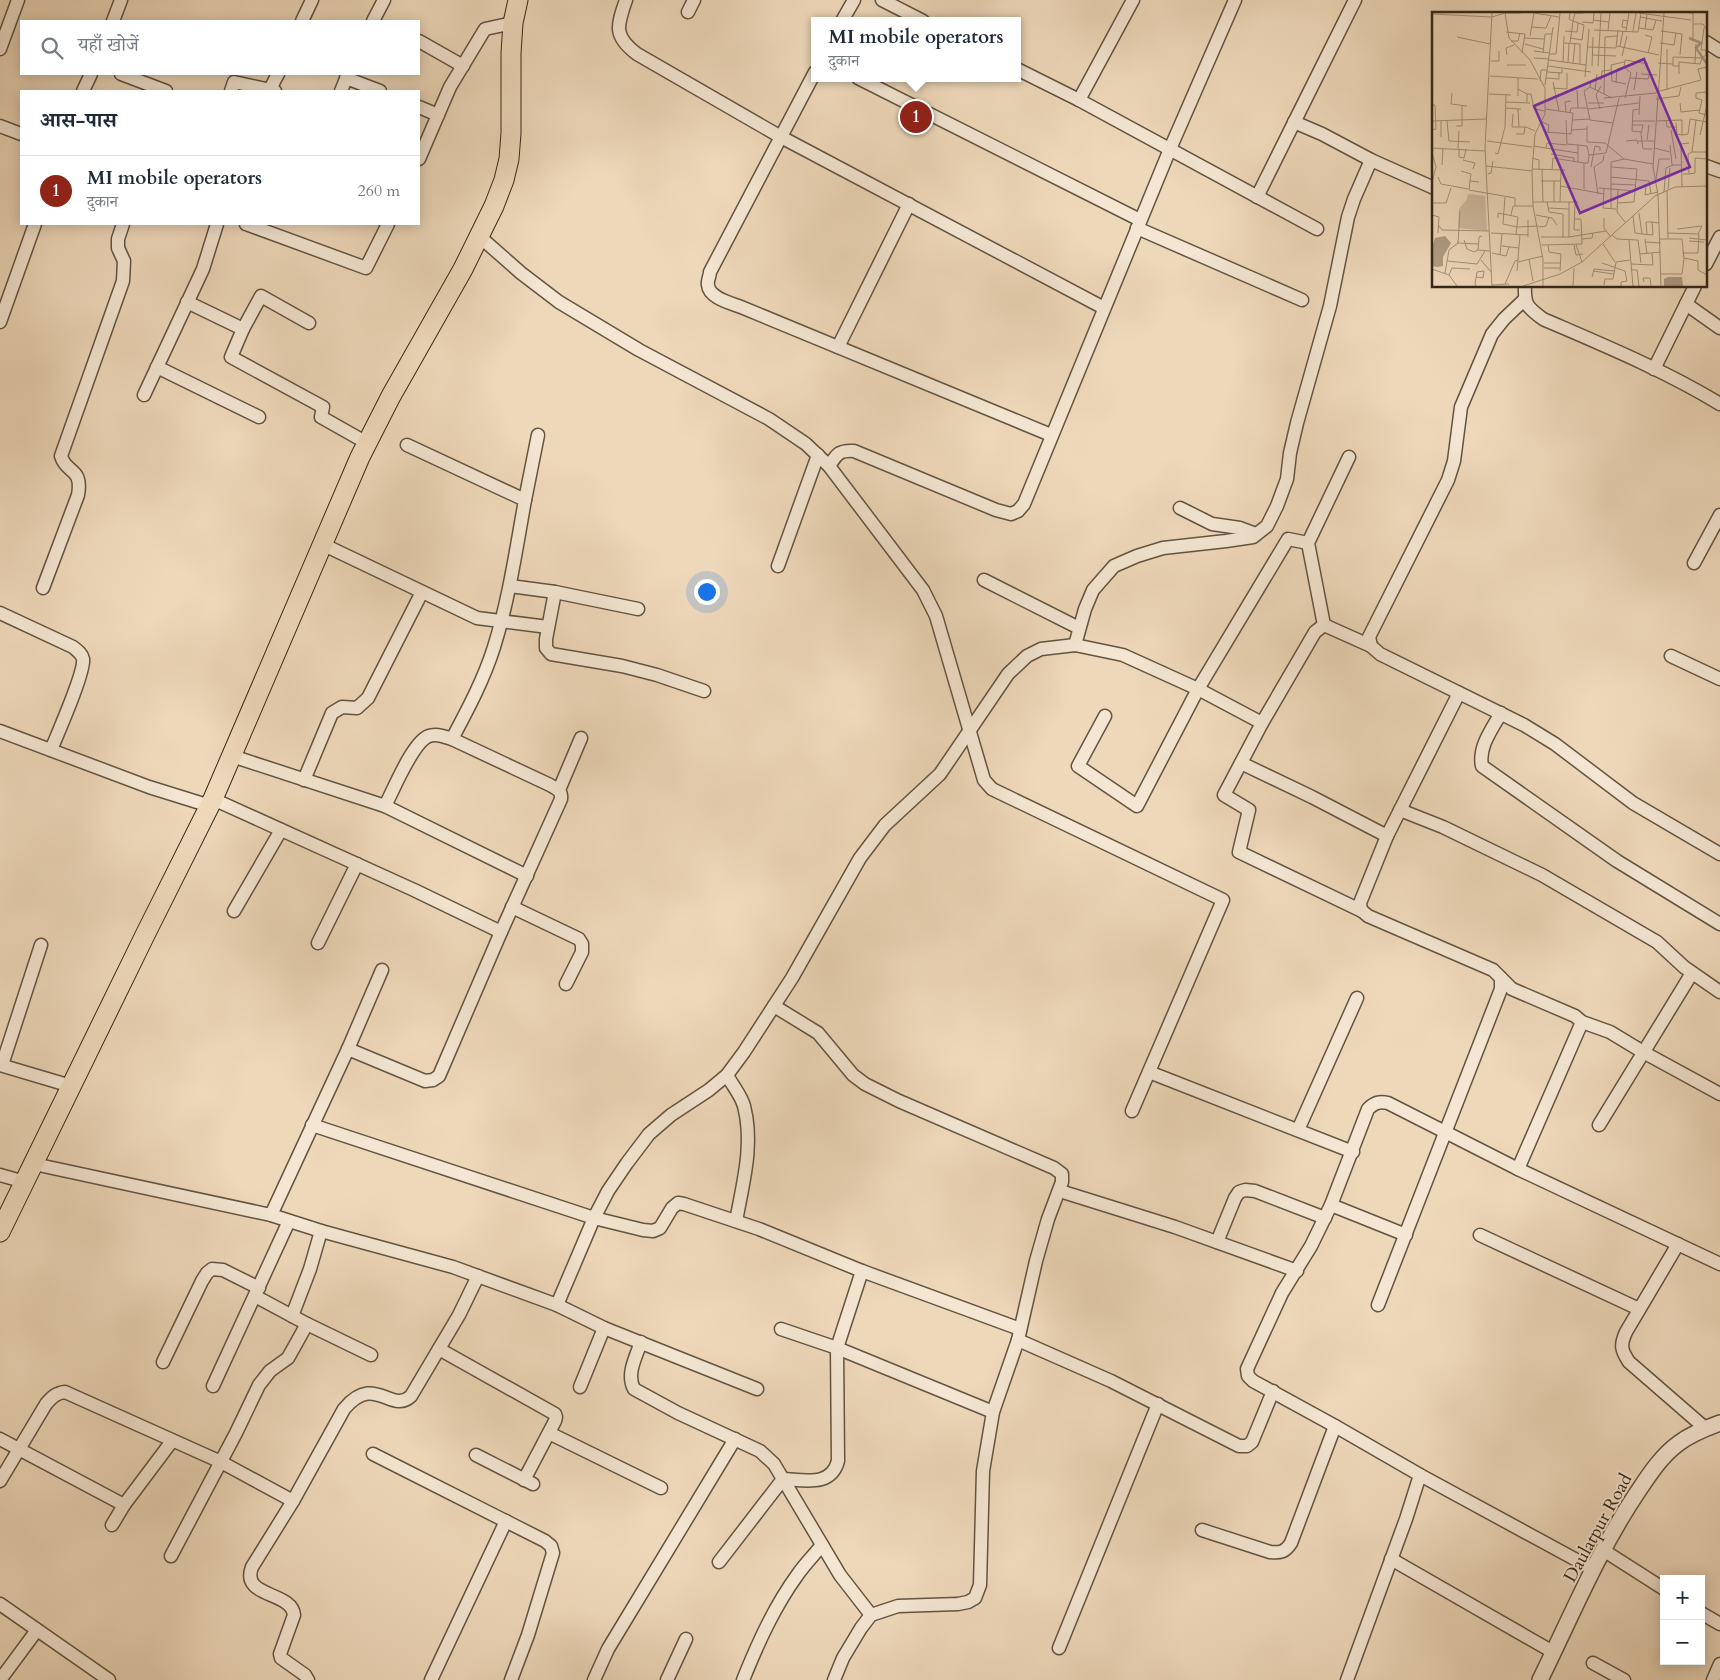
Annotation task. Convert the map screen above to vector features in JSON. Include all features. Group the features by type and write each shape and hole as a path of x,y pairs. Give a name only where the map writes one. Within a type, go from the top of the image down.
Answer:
{"main road":[{"path":"0,1232 211,802 367,443 462,269 504,180 509,159 511,133 511,53 518,0"}],"street":[{"path":"0,49 18,0"},
{"path":"113,20 122,0"},
{"path":"302,20 312,0"},
{"path":"378,19 384,0"},
{"path":"626,0 618,31 620,38 637,54 781,137 1104,308"},
{"path":"688,12 694,0"},
{"path":"844,17 854,0"},
{"path":"882,0 915,17"},
{"path":"1079,100 1133,0"},
{"path":"829,466 837,455 845,450 854,451 996,510 1011,514 1018,511 1024,504 1170,149 1235,0"},
{"path":"1257,197 1355,0"},
{"path":"420,158 450,87 486,30 514,23"},
{"path":"420,42 463,66"},
{"path":"1708,43 1720,51"},
{"path":"1021,71 1079,100 1316,229"},
{"path":"83,90 91,75"},
{"path":"125,75 163,90"},
{"path":"231,90 234,82 273,90 278,75"},
{"path":"341,90 347,76 378,90"},
{"path":"811,80 710,272 708,286 711,292 719,298 1051,435"},
{"path":"866,82 1139,224 1302,300"},
{"path":"420,107 438,115"},
{"path":"1294,122 1322,134 1371,160 1432,187"},
{"path":"0,126 20,134"},
{"path":"1075,645 1085,608 1094,590 1114,566 1163,548 1253,537 1267,526 1287,479 1295,430 1330,306 1348,217 1354,198 1371,160"},
{"path":"1708,167 1720,171"},
{"path":"838,348 909,204"},
{"path":"0,322 35,225"},
{"path":"43,588 78,495 79,481 76,475 62,461 61,456 123,280 124,261 118,248 118,239 123,225"},
{"path":"144,395 203,268 217,225"},
{"path":"249,225 366,268 388,225"},
{"path":"479,236 520,273 559,302 639,350 769,419 806,444 829,466 923,590 936,616 984,780 992,790 1223,900 1132,1112"},
{"path":"1708,260 1720,237"},
{"path":"1654,369 1694,288"},
{"path":"1525,292 1529,309 1543,319 1654,369 1695,389 1720,404"},
{"path":"1371,646 1369,637 1448,480 1454,461 1461,407 1492,334 1525,292"},
{"path":"308,323 261,296 231,357 323,407 321,418 367,443"},
{"path":"187,302 244,329"},
{"path":"1686,304 1720,328"},
{"path":"157,368 259,417"},
{"path":"452,739 471,703 494,648 510,586 538,435"},
{"path":"407,445 525,500"},
{"path":"778,566 818,455"},
{"path":"1324,625 1308,543 1349,457"},
{"path":"1180,508 1212,524 1240,528 1256,534"},
{"path":"1694,563 1720,515"},
{"path":"1105,716 1078,766 1137,806 1198,689 1288,539 1308,543"},
{"path":"322,544 477,618 548,627"},
{"path":"984,580 1079,628"},
{"path":"510,586 555,592 638,609"},
{"path":"304,780 332,713 342,706 357,708 368,698 422,592"},
{"path":"555,592 546,639 546,648 551,654 622,666 657,675 704,691"},
{"path":"0,613 73,648 79,652 83,659 80,677 51,750"},
{"path":"1324,625 1371,646 1380,654 1524,725 1555,744 1633,803 1720,854"},
{"path":"1324,625 1315,632 1262,723 1224,795 1249,810 1240,852 1362,911 1368,916 1493,970 1512,989 1575,1016 1582,1022 1610,1032 1720,1094"},
{"path":"557,1305 594,1218 608,1191 649,1134 671,1115 709,1090 727,1075 792,978 860,858 885,825 940,774 1008,674 1027,656 1041,649 1075,645 1123,655 1198,689 1262,723"},
{"path":"1671,656 1720,679"},
{"path":"1362,911 1360,903 1387,836 1459,693"},
{"path":"1501,713 1482,749 1482,766 1618,861 1720,924"},
{"path":"0,731 150,787 211,802 281,830 500,932"},
{"path":"384,806 418,744 430,736 438,735 452,739 559,790"},
{"path":"348,1049 425,1081 433,1080 439,1076 500,932 561,799 559,790 581,738"},
{"path":"232,756 384,806 527,876"},
{"path":"1241,763 1387,836"},
{"path":"1400,810 1443,827 1542,875 1657,942 1692,973 1720,992"},
{"path":"234,911 281,830"},
{"path":"318,943 357,864"},
{"path":"512,907 579,939 582,944 582,952 566,984"},
{"path":"41,945 1,1065 71,1086"},
{"path":"271,1215 348,1049 382,970"},
{"path":"1599,1125 1692,973"},
{"path":"1378,1305 1501,989 1501,978"},
{"path":"1298,1130 1357,998"},
{"path":"774,1006 818,1033 853,1075 865,1084 899,1101 1054,1168 1062,1174 1060,1191 1048,1219 1038,1253 1019,1335 993,1412 983,1471 980,1585 975,1598 958,1604 898,1606 871,1615 860,1628 843,1658 834,1680"},
{"path":"1518,1169 1582,1022"},
{"path":"1150,1072 1352,1152"},
{"path":"727,1075 743,1104 748,1130 748,1161 736,1221"},
{"path":"1593,1568 1420,1475 1253,1381 1248,1376 1247,1370 1282,1293 1331,1206 1368,1109 1372,1104 1380,1102 1388,1103 1518,1169 1720,1264"},
{"path":"312,1124 594,1218 653,1231 660,1228 672,1208 678,1203 736,1221 1019,1335 1239,1446 1246,1446 1252,1442 1273,1391"},
{"path":"34,1164 271,1215 453,1267 557,1305 604,1328 757,1389"},
{"path":"0,1175 25,1182"},
{"path":"1217,1242 1235,1198 1239,1192 1245,1190 1255,1191 1325,1218"},
{"path":"1060,1191 1175,1227 1296,1271"},
{"path":"1331,1206 1406,1236"},
{"path":"214,1386 290,1221"},
{"path":"292,1316 322,1231"},
{"path":"1480,1235 1639,1309"},
{"path":"1678,1244 1621,1343 1622,1352 1629,1362 1705,1428"},
{"path":"163,1362 207,1273 212,1269 223,1270 292,1316 371,1355"},
{"path":"783,1480 814,1480 829,1477 836,1471 838,1461 837,1348 862,1271"},
{"path":"308,1680 305,1675 281,1658 280,1654 294,1615 294,1610 289,1604 254,1586 249,1575 351,1401 359,1395 370,1393 398,1402 405,1401 411,1396 459,1315 478,1276"},
{"path":"171,1556 259,1385 270,1371 288,1358 308,1324"},
{"path":"580,1387 604,1328"},
{"path":"781,1329 837,1348 993,1412"},
{"path":"641,1342 631,1371 630,1382 634,1388 678,1413 760,1451 774,1464 840,1575 871,1615"},
{"path":"439,1348 555,1414 555,1421 528,1482 476,1455"},
{"path":"0,1481 46,1404 59,1392 65,1392 221,1462 293,1501"},
{"path":"1059,1648 1158,1404"},
{"name":"Daulatpur Road","path":"1540,1680 1593,1568 1624,1513 1654,1468 1678,1444 1705,1428 1720,1423"},
{"path":"1202,1530 1270,1552 1280,1553 1287,1550 1335,1426"},
{"path":"549,1433 661,1488"},
{"path":"0,1439 124,1505"},
{"path":"594,1680 608,1649 735,1439"},
{"path":"112,1524 172,1441"},
{"path":"373,1454 545,1541 551,1546 553,1553 528,1635 511,1680"},
{"path":"1347,1680 1420,1475"},
{"path":"719,1562 783,1480"},
{"path":"431,1680 506,1521"},
{"path":"742,1680 777,1605 798,1573 822,1545"},
{"path":"1603,1550 1660,1586"},
{"path":"1391,1559 1553,1652"},
{"path":"0,1604 109,1680"},
{"path":"1705,1615 1720,1624"},
{"path":"0,1680 37,1630"},
{"path":"667,1680 686,1639"},
{"path":"1592,1663 1624,1680"},
{"path":"1713,1680 1720,1664"}],"place":[{"name":"MI mobile operators","path":"916,117"}]}
